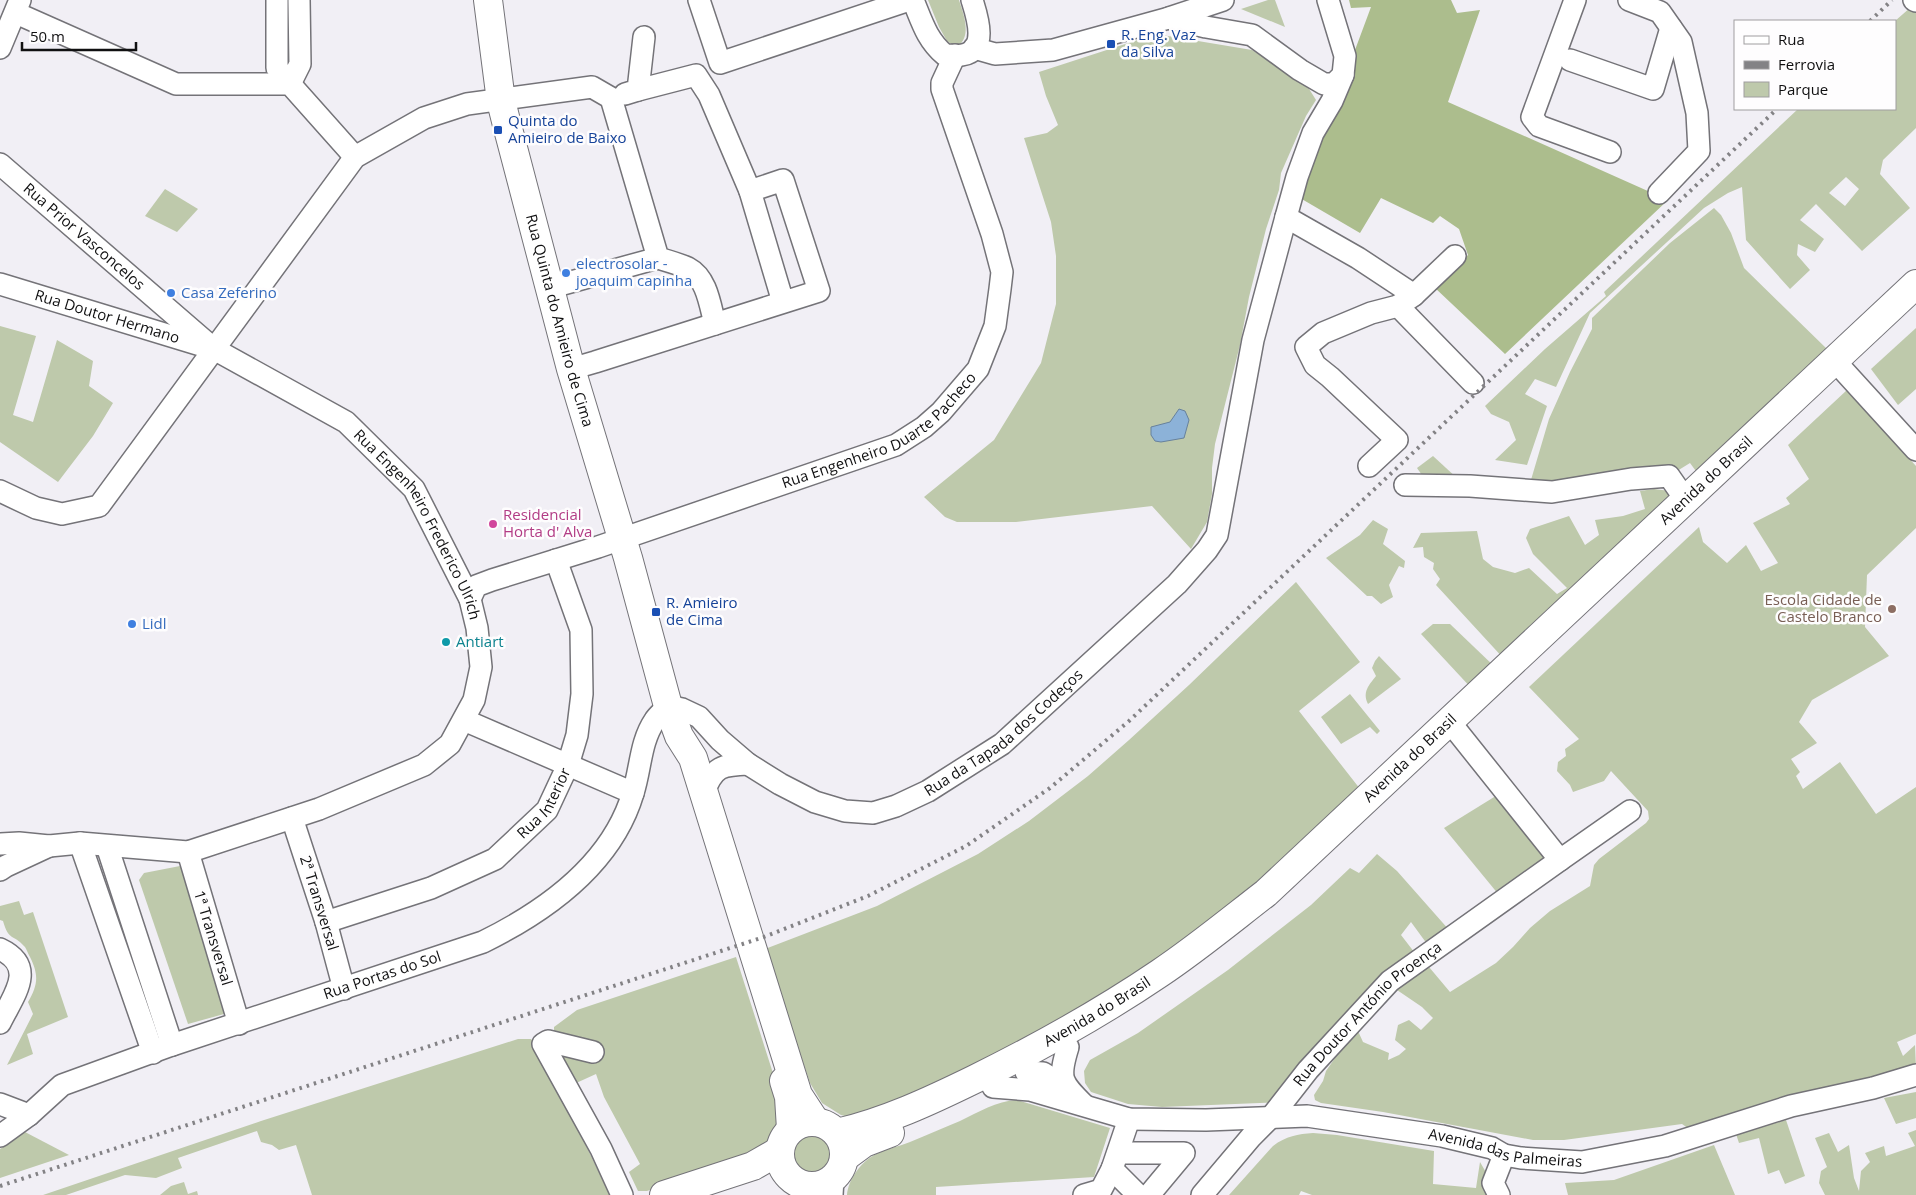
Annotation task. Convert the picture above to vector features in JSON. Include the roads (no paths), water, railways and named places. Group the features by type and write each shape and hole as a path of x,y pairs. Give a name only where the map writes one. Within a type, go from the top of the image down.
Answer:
{"main road":[{"name":"Rua Quinta do Amieiro de Cima","path":"488,0 501,101 549,288 571,370 622,538 668,706 679,736"},
{"name":"Avenida do Brasil","path":"664,1195 753,1166 814,1162 859,1128 926,1103 1025,1073 1098,1012 1161,973 1266,893 1454,727 1839,365 1916,284"},
{"name":"Avenida do Brasil","path":"715,1195 814,1162 932,1118 1025,1073 1170,986 1276,905 1685,499 1839,365 1916,306"},
{"path":"679,736 693,758 704,792 798,1094 814,1162"},
{"path":"679,736 684,768 789,1097 814,1162"}],"street":[{"path":"277,0 277,68 355,156"},
{"path":"290,84 300,64 299,0"},
{"path":"699,0 720,63 909,0"},
{"path":"913,0 925,30 934,46 945,55 964,52 995,54 1053,50 1169,18 1223,0"},
{"name":"Rua Engenheiro Duarte Pacheco","path":"470,599 476,586 896,445 924,427 941,412 978,369 995,326 1002,272 992,234 942,89 942,83 964,52 979,38 979,24 972,0"},
{"path":"1328,0 1345,56 1343,75 1332,101 1313,132 1286,217 1358,258 1406,301 1473,383"},
{"path":"1575,0 1532,117 1539,126 1610,152"},
{"path":"1629,0 1660,12 1681,42 1697,113 1699,151 1659,193"},
{"path":"0,48 18,6 176,84 290,84"},
{"path":"1169,18 1252,35 1300,70 1324,84 1334,84 1343,75"},
{"path":"1570,60 1653,89 1671,28"},
{"path":"638,90 644,37"},
{"path":"611,98 696,75 709,95 750,191 783,302"},
{"path":"0,492 36,508 62,514 99,506 355,156 424,118 467,104 501,101 592,87 611,98 658,258"},
{"name":"Rua Prior Vasconcelos","path":"0,164 214,349"},
{"path":"571,370 819,291 783,180 750,191"},
{"name":"Rua da Tapada dos Codeços","path":"668,706 682,709 699,717 720,740 748,764 780,784 815,802 845,811 873,813 896,806 928,791 1002,744 1176,584 1217,536 1253,340 1286,217"},
{"path":"1369,466 1397,440 1315,365 1306,347 1323,333 1406,301 1455,256"},
{"path":"549,288 658,258 689,268 700,277 715,324"},
{"name":"Rua Doutor Hermano","path":"0,284 214,349"},
{"name":"Rua Engenheiro Frederico Ulrich","path":"0,844 19,843 49,846 80,843 188,852 292,818 356,794 424,765 450,744 474,700 481,667 477,628 470,599 414,489 346,422 214,349"},
{"path":"1839,365 1916,450"},
{"path":"1404,485 1470,486 1552,492 1631,479 1669,476 1685,499"},
{"name":"Rua Interior","path":"326,922 431,888 495,859 547,810 568,764 576,735 582,694 581,630 556,560"},
{"name":"Rua Portas do Sol","path":"0,1136 29,1115 62,1085 162,1049 483,942 538,911 572,884 605,848 622,820 633,793 641,752 647,737 655,719 668,706"},
{"path":"464,720 633,793"},
{"path":"1454,727 1560,860"},
{"path":"704,792 714,772 726,765 748,764"},
{"name":"Rua Doutor António Proença","path":"1202,1195 1272,1116 1308,1070 1390,980 1630,811"},
{"name":"2ª Transversal","path":"292,818 326,922 344,989"},
{"path":"80,843 162,1049"},
{"name":"Rua Engenheiro Frederico Ulrich","path":"0,870 49,846"},
{"path":"107,846 162,1049"},
{"name":"1ª Transversal","path":"188,852 239,1024"},
{"path":"0,949 13,955 20,968 20,984 0,1023"},
{"path":"593,1052 548,1041 544,1044 601,1149 622,1195"},
{"path":"1064,1086 1062,1068 1068,1047"},
{"name":"Avenida das Palmeiras","path":"1025,1073 1044,1073 1064,1086 1086,1107"},
{"name":"Avenida das Palmeiras","path":"1025,1073 1086,1107 1129,1118 1206,1120 1307,1116 1442,1136 1492,1148 1504,1155 1582,1162 1665,1146 1791,1106 1873,1088 1916,1075"},
{"path":"0,1104 29,1115"},
{"path":"1084,1195 1101,1190 1115,1161 1129,1118"},
{"path":"1115,1161 1184,1153 1149,1195"},
{"path":"1499,1195 1493,1183 1504,1155"},
{"path":"1115,1161 1138,1195"}],"water":[{"path":"1179,409 1185,411 1189,420 1184,438 1161,442 1155,441 1151,435 1151,427 1170,422"}],"railway":[{"path":"1871,20 1892,0"},
{"path":"0,1186 764,937 868,896 966,846 1050,788 1129,721 1776,110"}],"place":[{"name":"R. Eng. Vaz da Silva","path":"1111,44"},
{"name":"Quinta do Amieiro de Baixo","path":"498,130"},
{"name":"electrosolar - joaquim capinha","path":"566,273"},
{"name":"Casa Zeferino","path":"171,293"},
{"name":"Residencial Horta d' Alva","path":"493,524"},
{"name":"Escola Cidade de Castelo Branco","path":"1892,609"},
{"name":"R. Amieiro de Cima","path":"656,612"},
{"name":"Lidl","path":"132,624"},
{"name":"Antiart","path":"446,642"}]}
